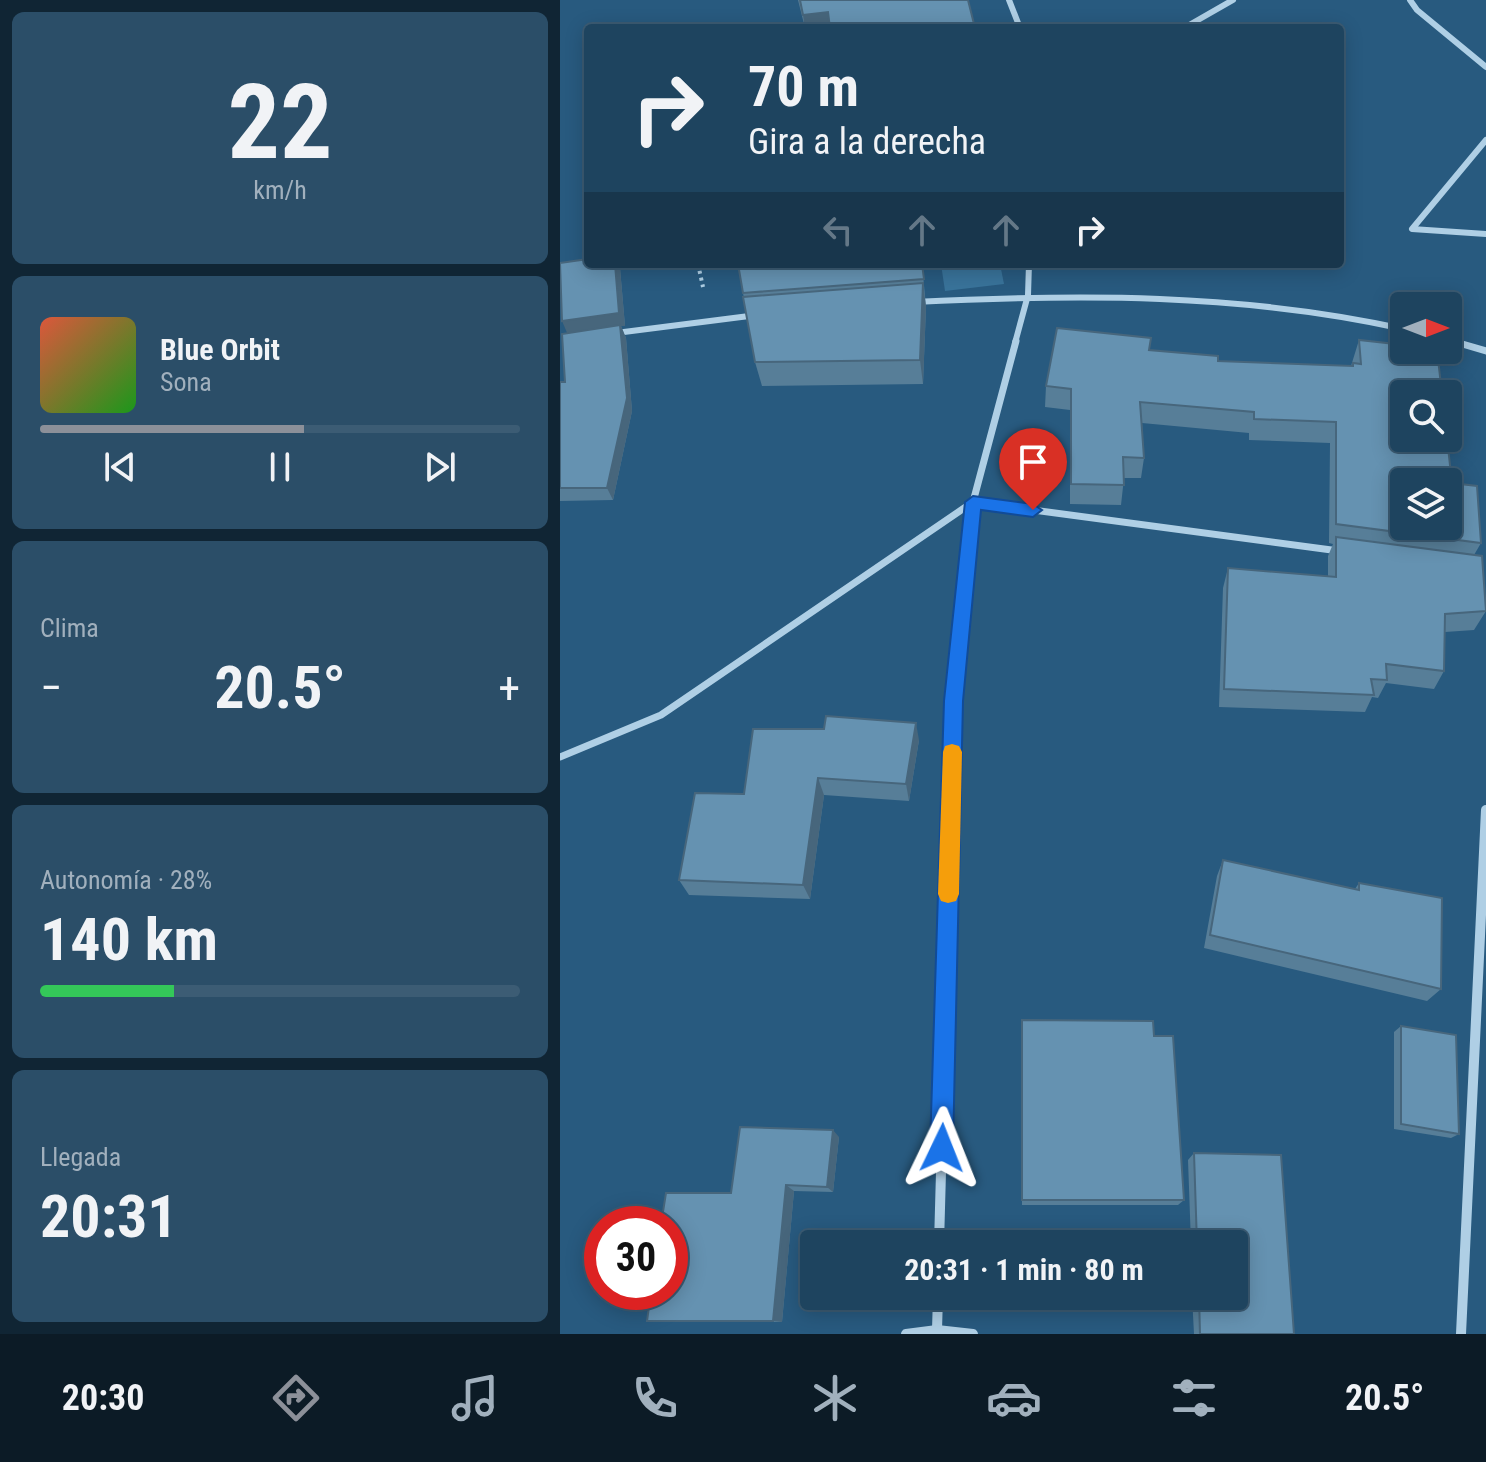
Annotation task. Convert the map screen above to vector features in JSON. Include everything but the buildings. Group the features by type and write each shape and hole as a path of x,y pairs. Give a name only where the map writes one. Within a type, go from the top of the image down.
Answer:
{"street":[{"path":"1009,0 1018,24"},
{"path":"1191,24 1233,0"},
{"path":"1410,0 1417,10 1486,67"},
{"path":"1486,140 1412,229 1486,234"},
{"path":"939,1230 954,701 973,502 1028,295 1029,268"},
{"path":"903,303 1028,295 1189,299 1294,309 1390,326"},
{"path":"611,334 769,314"},
{"path":"1462,344 1486,351"},
{"path":"560,757 661,715 973,502 1346,552"},
{"path":"1461,1334 1486,812"},
{"path":"937,1330 938,1310"},
{"path":"906,1334 937,1330 973,1334"}],"shaded area":[{"path":"942,268 1001,268 1004,284 945,291"}],"slow traffic":[{"path":"948,894 952,752"}],"route":[{"path":"942,1148 954,701 973,502 1033,510"}]}
